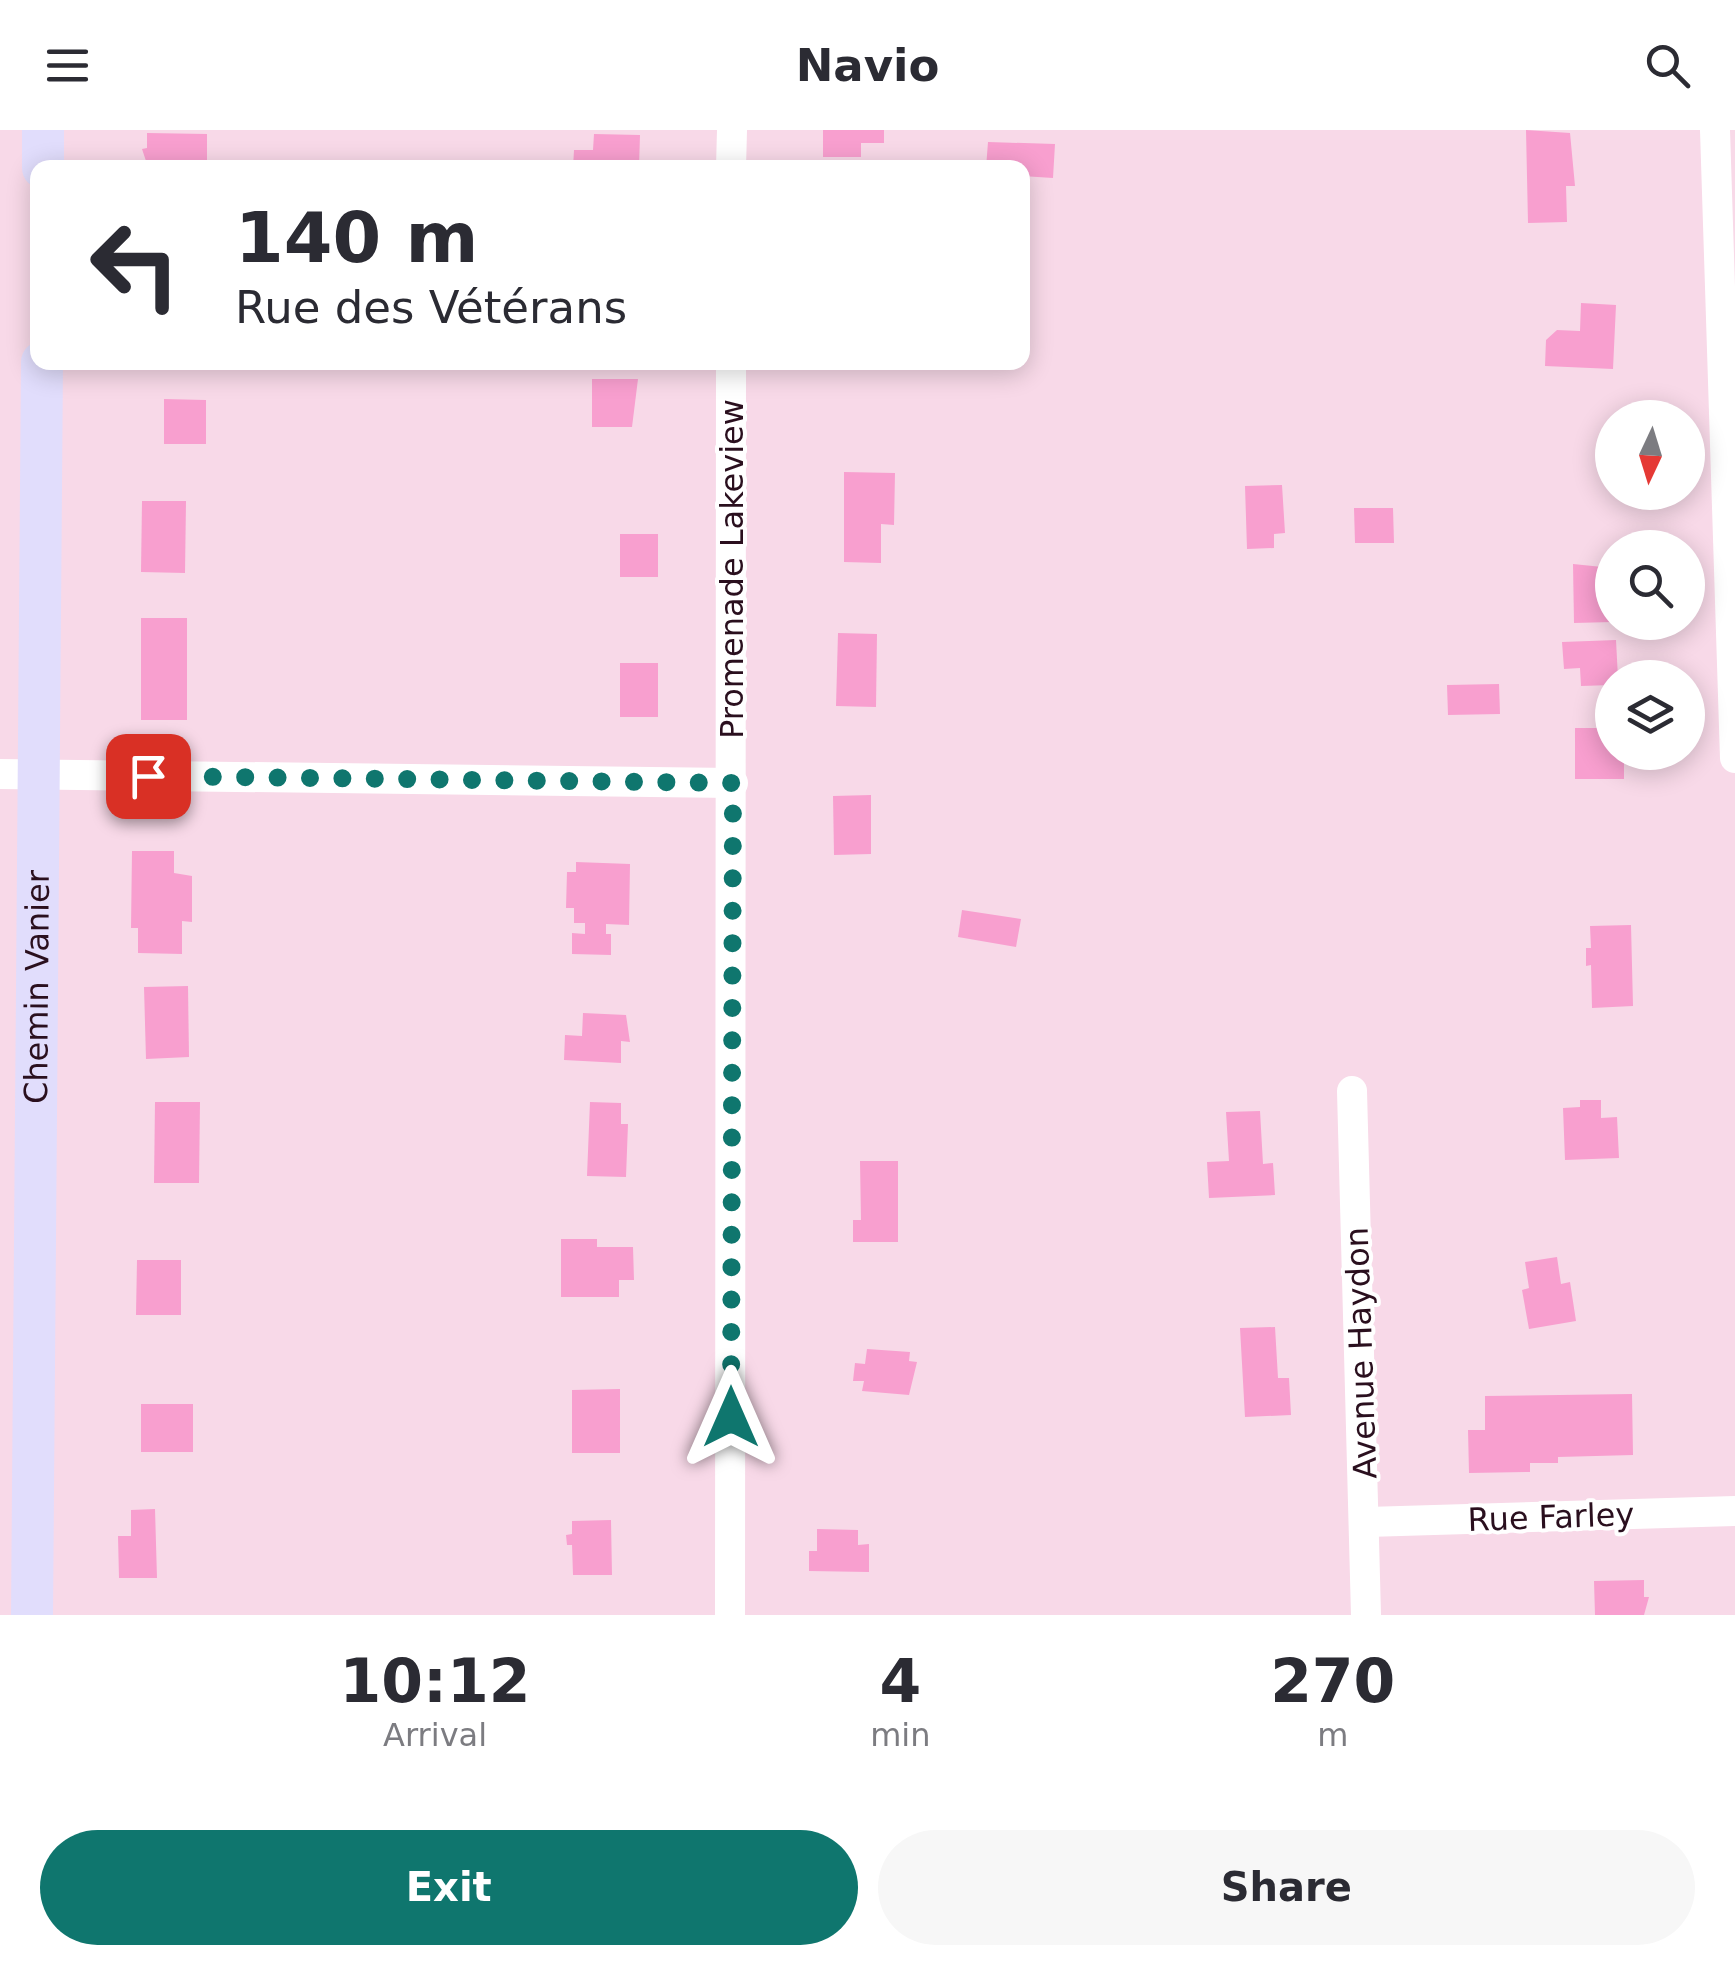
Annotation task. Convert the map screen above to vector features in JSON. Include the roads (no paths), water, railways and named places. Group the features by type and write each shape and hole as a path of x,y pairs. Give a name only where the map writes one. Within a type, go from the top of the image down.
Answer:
{"street":[{"path":"43,130 43,160"},
{"path":"731,160 732,130"},
{"path":"1716,130 1735,758"},
{"name":"Chemin Vanier","path":"32,1615 21,774 42,370"},
{"name":"Promenade Lakeview","path":"730,1615 731,370"},
{"path":"21,774 733,783"},
{"name":"Avenue Haydon","path":"1352,1091 1366,1615"},
{"name":"Rue Farley","path":"1366,1522 1735,1511"}]}
